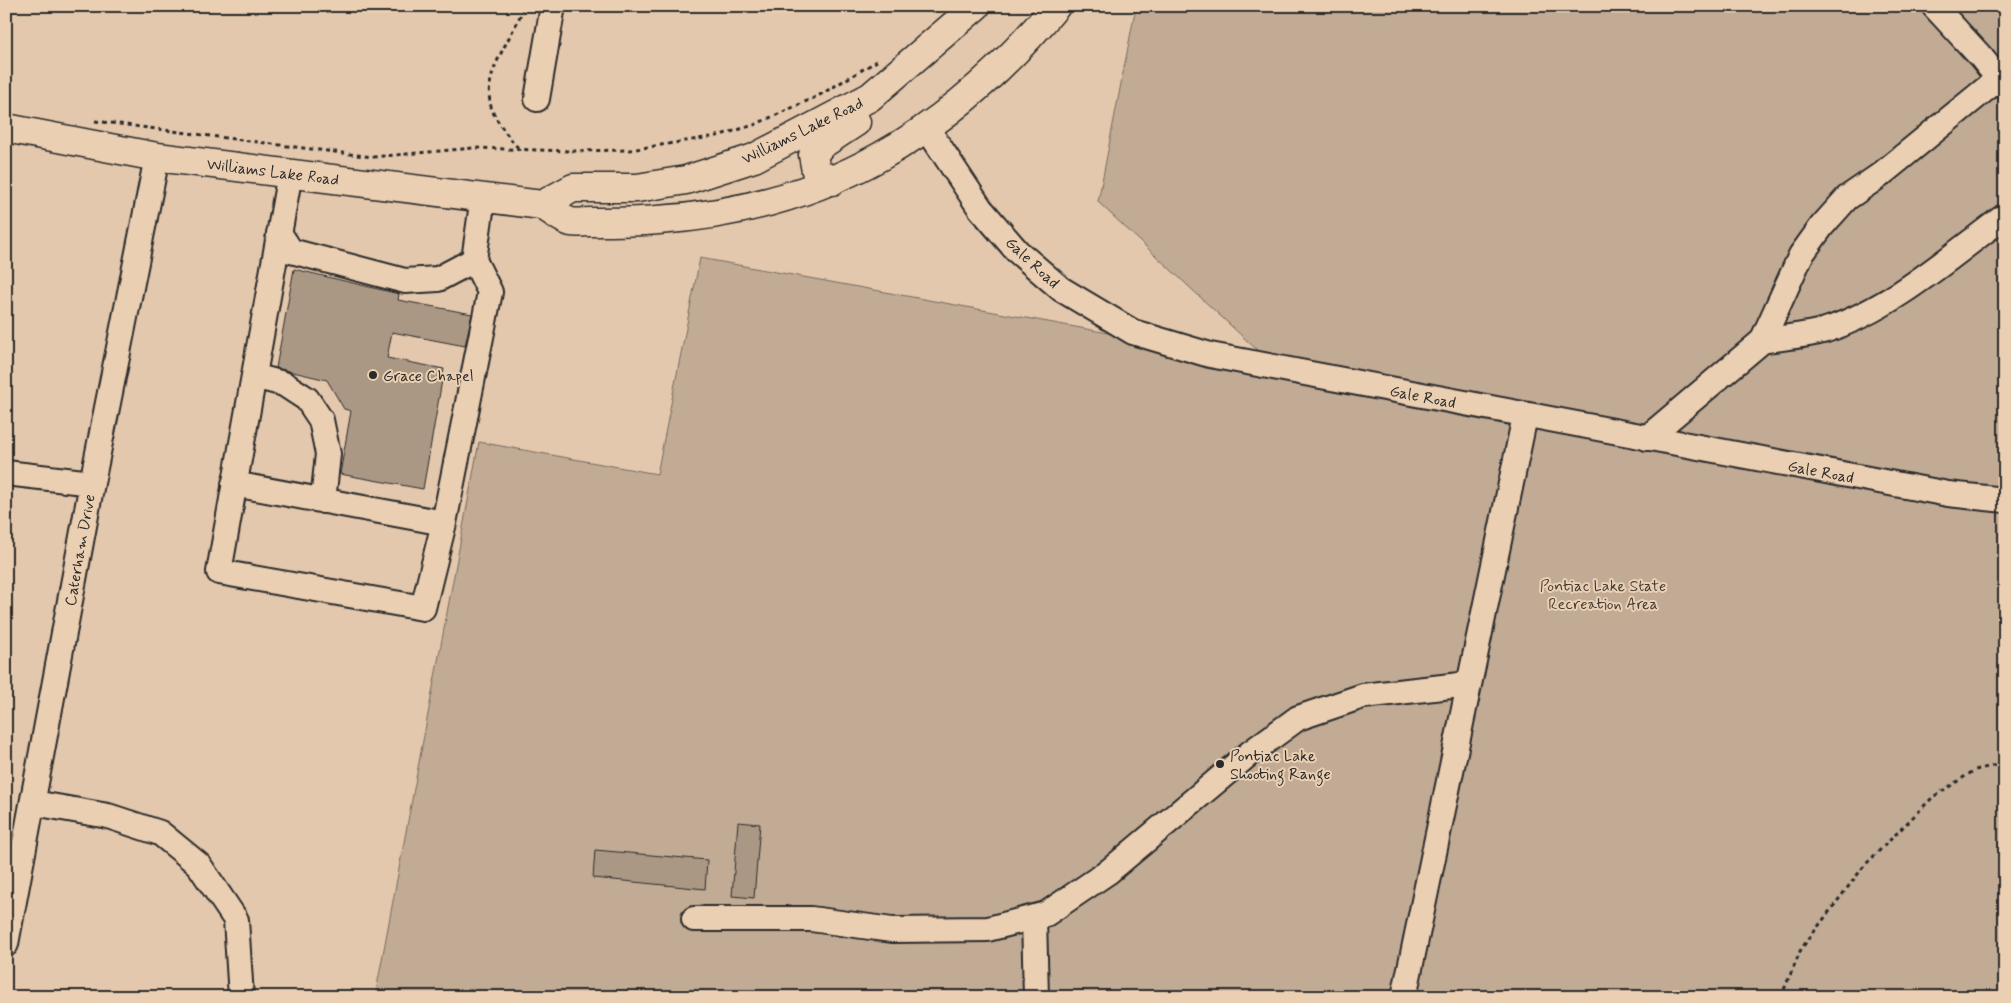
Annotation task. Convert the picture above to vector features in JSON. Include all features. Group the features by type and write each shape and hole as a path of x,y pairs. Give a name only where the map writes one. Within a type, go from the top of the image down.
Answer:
{"main road":[{"name":"Williams Lake Road","path":"542,205 573,188 637,188 676,181 754,158 862,101 927,49 976,6"},
{"name":"Williams Lake Road","path":"6,128 157,157 542,205 571,222 626,222 678,219 740,210 832,181 880,158 927,128 977,90 1026,41 1056,6"},
{"path":"832,181 816,171 813,155 817,149 909,88 927,49"},
{"path":"676,181 671,195 672,208 678,219"}],"street":[{"path":"537,99 553,6"},
{"path":"1647,438 1762,341 1801,255 1822,226 1847,198 1880,176 2001,83 1934,6"},
{"name":"Gale Road","path":"927,128 980,208 1017,251 1061,289 1133,332 1210,355 1525,416 1948,494 2005,500"},
{"name":"Caterham Drive","path":"6,944 92,483 157,157"},
{"path":"290,173 219,572 423,608 444,523 490,292 474,260 483,197"},
{"path":"1762,341 1824,330 1856,318 1895,297 2005,216"},
{"path":"280,233 291,251 405,281 438,280 474,260"},
{"path":"254,376 284,384 308,399 321,420 328,454 322,501"},
{"path":"1404,997 1525,416"},
{"path":"6,474 92,483"},
{"path":"234,484 444,523"},
{"path":"694,919 810,919 892,930 988,929 1046,914 1108,872 1250,753 1298,718 1364,696 1469,684"},
{"path":"34,802 108,816 160,833 199,865 236,920 241,997"},
{"path":"1034,917 1036,997"}],"path":[{"path":"519,148 494,116 490,98 494,67 524,6"},
{"path":"87,120 373,157 394,157 444,149 630,150 717,136 754,125 849,80 883,56"},
{"path":"1781,997 1801,949 1864,866 1933,797 1975,770 2005,763"}],"green space":[{"name":"Pontiac Lake State Recreation Area","path":"1136,6 2005,6 2005,997 375,997 479,442 657,474 700,258 1271,363 1098,202"}],"building":[{"name":"Grace Chapel","path":"294,269 399,294 398,300 472,314 465,346 392,332 387,358 444,369 423,489 340,474 351,411 344,409 327,380 276,368"},
{"path":"738,822 760,824 754,898 732,896"},
{"path":"595,850 707,860 705,889 593,878"}],"place":[{"name":"Grace Chapel","path":"373,375"},
{"name":"Pontiac Lake Shooting Range","path":"1220,764"}]}
